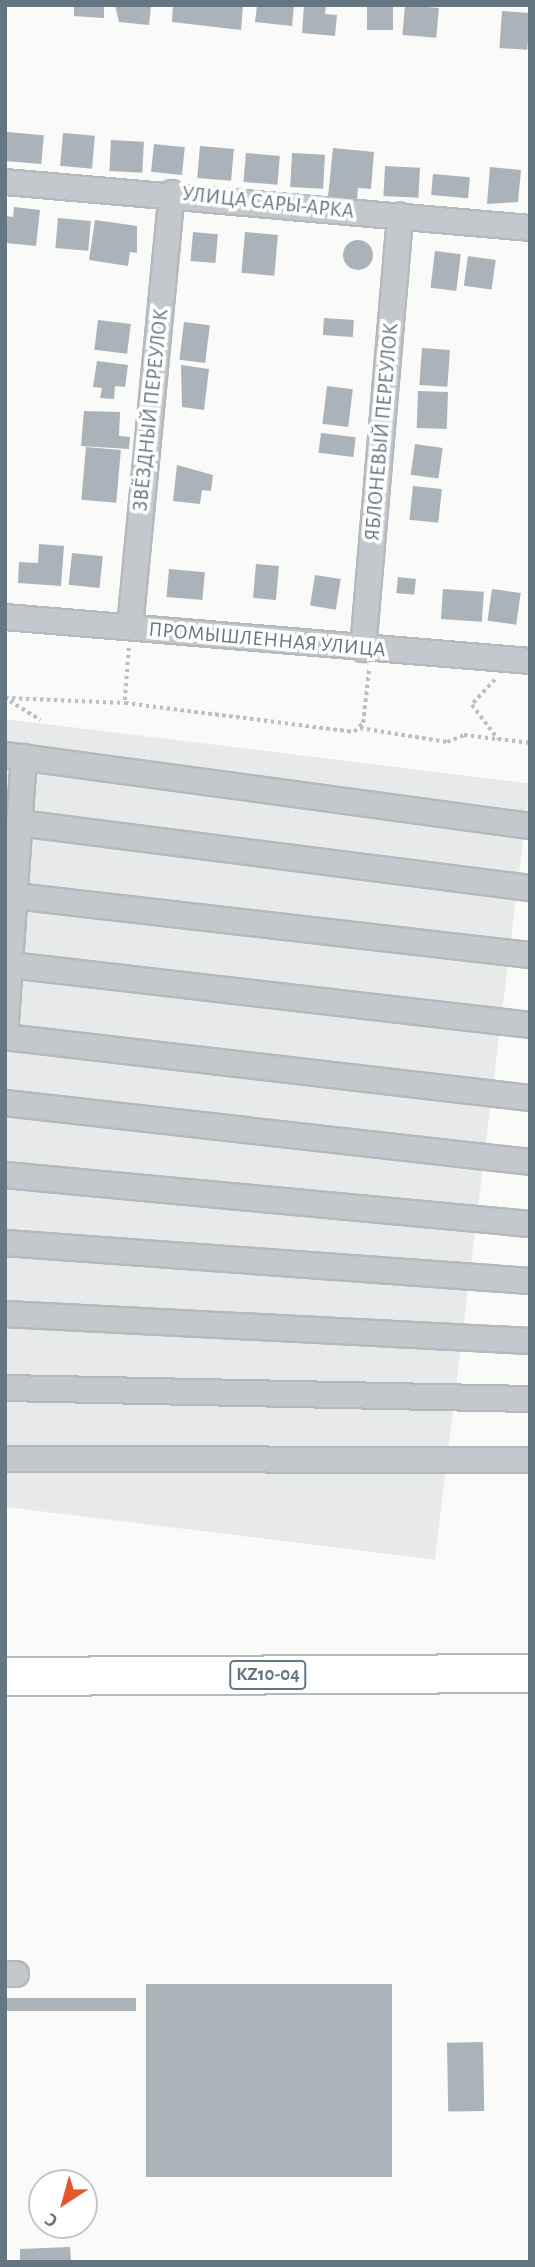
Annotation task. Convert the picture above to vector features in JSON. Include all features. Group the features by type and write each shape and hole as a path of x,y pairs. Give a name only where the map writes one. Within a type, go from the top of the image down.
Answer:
{"highway":[{"name":"KZ10-04","path":"5,1676 530,1673"}],"lane":[{"name":"УЛИЦА САРЫ-АРКА","path":"5,183 172,193 530,228"},
{"name":"ЗВЁЗДНЫЙ ПЕРЕУЛОК","path":"130,627 172,193"},
{"name":"ЯБЛОНЕВЫЙ ПЕРЕУЛОК","path":"367,649 400,216"},
{"name":"ПРОМЫШЛЕННАЯ УЛИЦА","path":"5,617 525,661"},
{"path":"530,826 15,756 19,823 5,1036 530,1098"},
{"path":"19,823 530,888"},
{"path":"15,895 530,955"},
{"path":"10,965 530,1025"},
{"path":"5,1103 530,1162"},
{"path":"5,1175 530,1224"},
{"path":"5,1243 530,1281"},
{"path":"5,1314 530,1341"},
{"path":"5,1388 530,1399"},
{"path":"5,1459 530,1460"}],"path":[{"path":"125,703 130,627"},
{"path":"358,727 367,649"},
{"path":"498,739 472,705 478,692 525,661"},
{"path":"6,699 125,703 258,723 358,727 447,742 464,735 530,743"},
{"path":"6,699 41,720"}],"shaded area":[{"path":"5,719 530,783 435,1560 5,1507"}],"building":[{"path":"74,5 104,5 104,18 74,16"},
{"path":"115,5 151,5 149,25 119,22"},
{"path":"173,5 243,5 241,30 172,22"},
{"path":"257,5 294,5 292,26 255,22"},
{"path":"304,5 326,5 325,14 337,15 335,36 302,33"},
{"path":"367,5 393,5 393,30 367,30"},
{"path":"405,5 439,8 436,38 402,35"},
{"path":"502,11 530,13 527,50 499,48"},
{"path":"7,132 44,135 41,164 5,161"},
{"path":"63,133 95,136 92,169 60,166"},
{"path":"111,140 144,142 142,173 109,171"},
{"path":"154,144 185,147 182,175 151,172"},
{"path":"200,146 234,149 231,181 197,178"},
{"path":"333,148 374,152 371,189 358,188 357,200 328,197"},
{"path":"246,153 280,156 277,185 243,182"},
{"path":"292,153 325,155 323,189 290,187"},
{"path":"385,166 420,168 418,198 383,196"},
{"path":"490,167 521,170 518,202 487,204"},
{"path":"433,174 470,177 468,198 431,195"},
{"path":"14,207 40,210 36,246 5,243 5,216 13,217"},
{"path":"58,218 91,221 88,251 55,248"},
{"path":"95,220 137,226 137,253 130,252 128,266 89,260"},
{"path":"193,232 218,234 215,263 190,261"},
{"path":"245,232 278,235 274,276 241,273"},
{"path":"358,240 364,241 372,249 372,261 364,269 358,270 352,269 344,261 343,255 344,249 352,241"},
{"path":"435,251 461,254 456,291 430,288"},
{"path":"468,256 496,260 492,290 464,286"},
{"path":"324,318 354,320 353,337 323,335"},
{"path":"98,320 131,324 127,354 94,350"},
{"path":"184,322 210,325 205,363 179,360"},
{"path":"422,348 450,350 447,387 419,385"},
{"path":"97,361 128,365 125,387 115,386 114,399 100,398 102,388 93,387"},
{"path":"181,365 209,369 204,410 182,407"},
{"path":"327,386 353,389 348,427 322,424"},
{"path":"418,391 448,392 447,429 417,428"},
{"path":"84,411 120,412 119,436 130,437 129,449 81,446"},
{"path":"321,433 356,437 353,457 319,453"},
{"path":"415,444 443,448 438,479 411,475"},
{"path":"86,447 121,450 116,503 81,500"},
{"path":"177,465 213,475 211,491 202,490 200,504 173,501"},
{"path":"413,486 442,489 438,523 409,520"},
{"path":"39,544 64,546 61,586 18,583 19,562 38,563"},
{"path":"72,553 103,556 99,588 69,585"},
{"path":"256,564 279,566 276,600 253,598"},
{"path":"169,569 205,572 202,600 167,597"},
{"path":"315,575 341,579 336,610 310,606"},
{"path":"398,577 416,579 414,595 396,593"},
{"path":"443,589 484,592 482,622 441,619"},
{"path":"492,589 521,593 516,625 488,621"},
{"path":"146,1984 392,1984 392,2177 146,2177"},
{"path":"5,1998 136,1998 136,2011 5,2011"},
{"path":"483,2042 484,2111 448,2112 447,2043"},
{"path":"70,2247 71,2262 20,2262 20,2249"}]}
